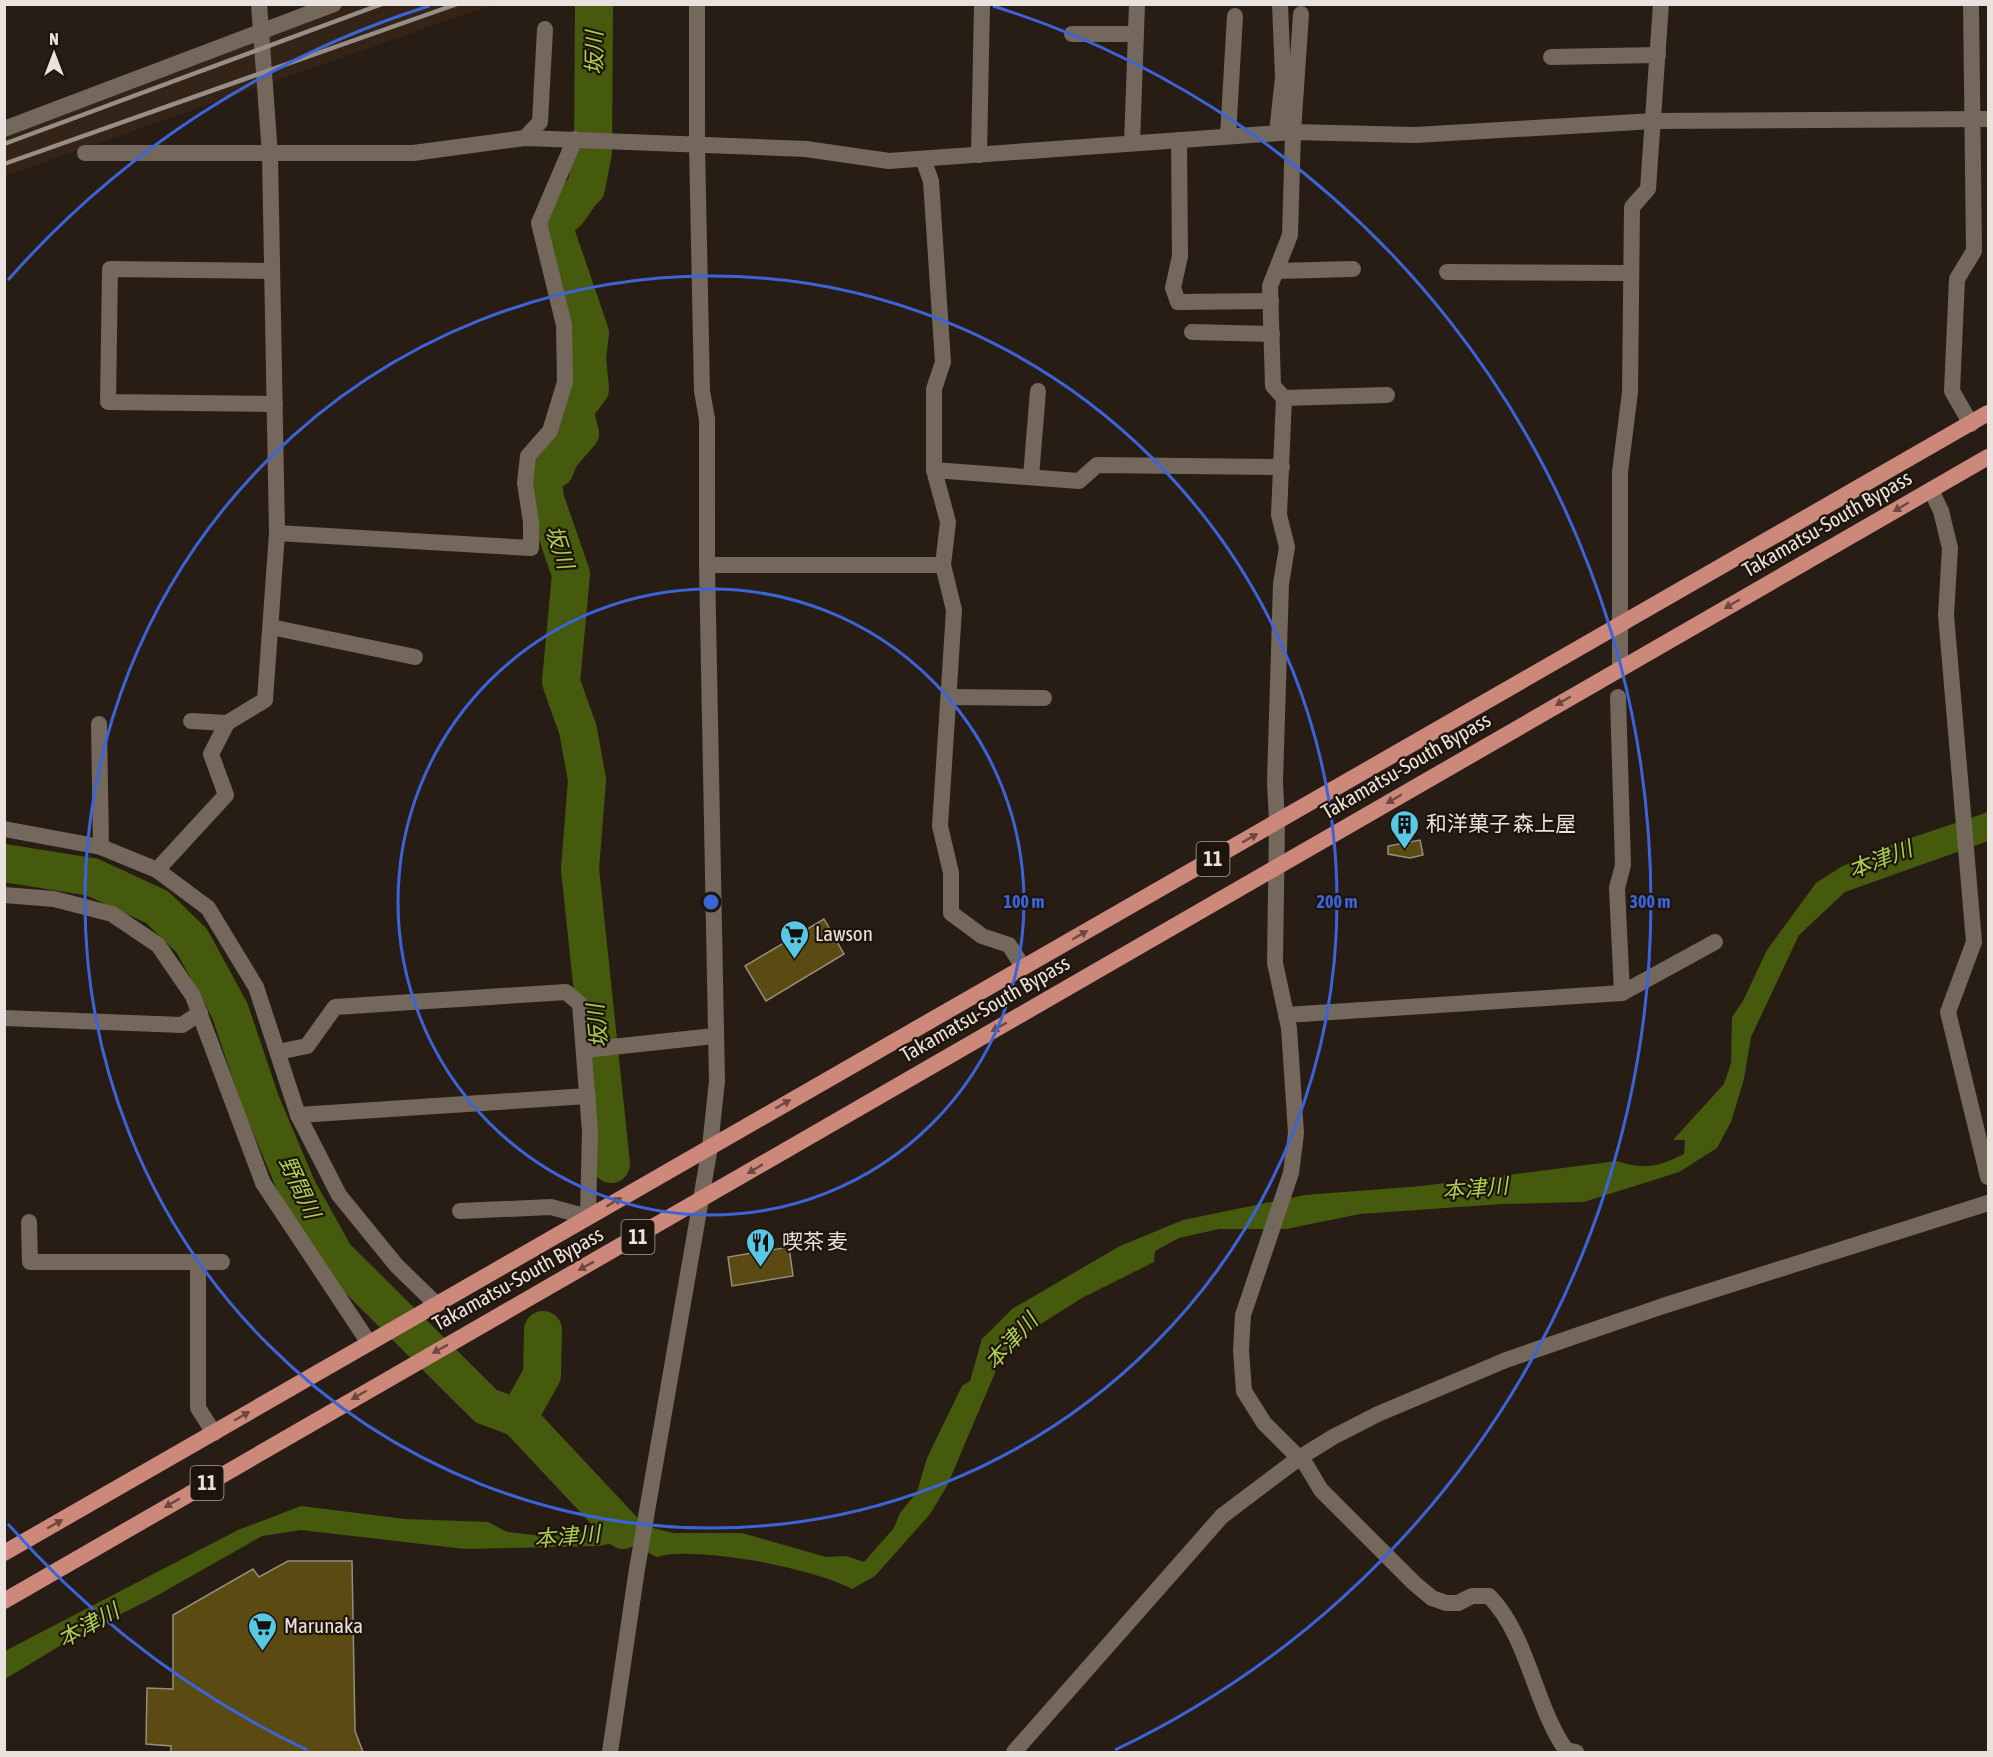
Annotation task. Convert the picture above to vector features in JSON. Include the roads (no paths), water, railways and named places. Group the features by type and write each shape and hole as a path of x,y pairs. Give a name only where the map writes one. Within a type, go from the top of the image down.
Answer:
{"highway":[{"name":"Takamatsu-South Bypass","path":"4,1553 1989,413"},
{"name":"Takamatsu-South Bypass","path":"4,1601 410,1365 700,1202 1277,866 1989,457"}],"street":[{"path":"157,870 226,795 211,754 227,723 265,700 277,533 270,155 259,4"},
{"path":"4,129 334,4"},
{"path":"610,1752 637,1569 710,1147 717,1082 714,1036 707,419 702,391 697,144 698,4"},
{"path":"979,155 982,4"},
{"path":"1132,143 1137,4"},
{"path":"1280,4 1290,236 1270,286 1274,386 1284,398 1279,515 1287,547 1281,584 1275,782 1278,822 1275,963 1286,1015 1296,1133 1291,1173 1247,1298 1241,1333 1244,1391 1264,1423 1299,1458 1321,1490 1415,1584 1432,1598 1446,1603 1458,1603 1472,1596 1489,1596 1499,1606 1536,1681 1558,1739 1566,1750 1576,1752"},
{"path":"1620,669 1618,626 1620,472 1630,392 1632,207 1648,189 1661,4"},
{"path":"1971,4 1981,119 1974,251 1956,279 1953,391 1971,424"},
{"path":"1285,132 1300,14"},
{"path":"1228,136 1235,16"},
{"path":"525,138 540,122 545,29"},
{"path":"1072,34 1136,34"},
{"path":"1551,57 1658,55"},
{"path":"85,153 270,155 328,152 413,153 525,138 806,149 889,161 1285,132 1415,135 1654,121 1981,119"},
{"path":"277,533 531,548 531,522 525,483 528,456 550,430 565,382 564,325 539,223 586,140"},
{"path":"1179,140 1180,256 1173,288 1178,302 1271,302"},
{"path":"922,159 931,181 943,362 933,389 933,470 948,522 943,565 954,610 940,826 951,873 951,913 982,936 1009,945 1023,967"},
{"path":"272,271 110,269 108,402 275,404"},
{"path":"1276,271 1353,269"},
{"path":"1447,272 1630,273"},
{"path":"1192,332 1272,334"},
{"path":"1031,477 1038,391"},
{"path":"1284,398 1387,395"},
{"path":"933,470 1079,481 1096,465 1282,467"},
{"path":"1931,490 1941,512 1950,548 1946,615 1974,942 1948,1012 1989,1177"},
{"path":"707,565 943,565"},
{"path":"271,627 415,657"},
{"path":"950,697 1044,698"},
{"path":"1618,697 1623,865 1617,888 1622,993"},
{"path":"191,721 227,723"},
{"path":"99,724 101,848"},
{"path":"4,830 101,848 157,870 208,908 256,987 298,1115 339,1195 396,1265 436,1305"},
{"path":"4,895 54,898 112,914 158,945 193,996 262,1183 375,1340"},
{"path":"1286,1015 1622,993 1715,942"},
{"path":"278,1052 307,1046 335,1007 566,992 580,1004 596,1049 588,1096 590,1131 588,1217 552,1207 460,1211"},
{"path":"4,1018 182,1025 200,1013"},
{"path":"596,1049 714,1036"},
{"path":"298,1115 588,1096"},
{"path":"1014,1752 1222,1516 1299,1458 1333,1437 1378,1414 1506,1360 1663,1306 1989,1203"},
{"path":"29,1222 30,1262 222,1262"},
{"path":"198,1263 198,1408 214,1433"}],"water":[{"name":"本津川","path":"1988,812 1988,841 1845,892 1799,935 1751,1037 1744,1079 1731,1122 1717,1148 1679,1172 1584,1202 1502,1204 1360,1214 1286,1229 1219,1229 1179,1238 1155,1251 1154,1262 1082,1298 1025,1334 1000,1361 947,1486 930,1514 875,1576 852,1589 812,1574 756,1561 699,1554 657,1557 624,1541 599,1546 465,1549 301,1530 262,1536 151,1599 73,1638 5,1679 5,1651 238,1530 301,1506 405,1519 488,1522 507,1532 551,1537 603,1524 613,1512 634,1523 673,1533 742,1533 826,1557 846,1556 864,1562 894,1528 900,1513 917,1492 927,1458 962,1386 970,1381 982,1339 1012,1309 1120,1246 1183,1220 1305,1195 1422,1186 1617,1161 1636,1166 1651,1166 1684,1154 1685,1140 1673,1140 1724,1084 1731,1063 1732,1017 1743,1001 1767,950 1816,883 1841,867 1890,845"}],"waterway":[{"name":"坂川","path":"594,4 593,152 586,188 567,213 558,219 555,231 590,333 587,357 590,389 574,410 580,433 560,456 555,469 542,475 545,499 571,574 561,682 578,730 587,780 580,869 611,1164"},
{"name":"野間川","path":"4,863 92,877 157,907 192,941 230,1011 261,1103 297,1188 335,1256 486,1406 518,1418 623,1530"},
{"name":"坂川","path":"518,1418 542,1375 543,1330"}],"railway":[{"path":"4,144 382,4"},
{"path":"4,164 457,4"}],"place":[{"name":"和洋菓子 森上屋","path":"1405,850"},
{"name":"Lawson","path":"794,960"},
{"name":"喫茶 麦","path":"761,1268"},
{"name":"Marunaka","path":"263,1652"}]}
